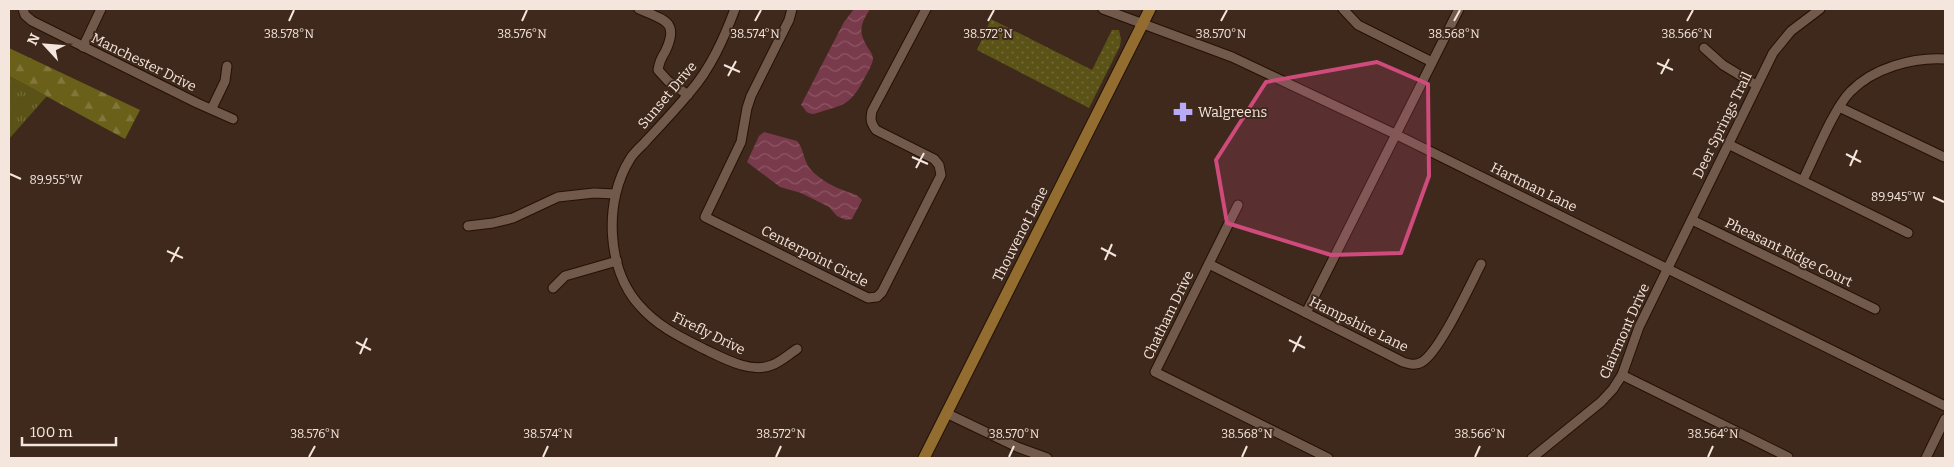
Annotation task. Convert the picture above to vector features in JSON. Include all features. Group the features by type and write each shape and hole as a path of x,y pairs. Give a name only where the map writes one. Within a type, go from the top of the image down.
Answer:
{"main road":[{"name":"Thouvenot Lane","path":"924,458 1150,9"}],"street":[{"name":"Manchester Drive","path":"23,9 32,21 233,119"},
{"path":"83,47 101,9"},
{"path":"639,9 662,20 671,27 672,35 660,60 658,70 665,79 688,95"},
{"name":"Sunset Drive","path":"615,194 630,159 688,95 709,65 726,32 735,9"},
{"name":"Centerpoint Circle","path":"792,9 751,96 740,142 705,217 868,298 877,297 882,292 941,175 939,165 934,159 876,130 871,124 870,119 926,9"},
{"name":"Hartman Lane","path":"1104,9 1143,22 1232,57 1395,134 1945,406"},
{"path":"1343,9 1358,25 1432,62"},
{"path":"1306,313 1459,9"},
{"name":"Deer Springs Trail","path":"1668,269 1773,53 1791,32 1820,9"},
{"path":"1704,48 1723,65 1756,85"},
{"path":"1803,180 1839,107 1849,93 1862,81 1908,62 1945,59"},
{"path":"212,108 225,81 227,66"},
{"path":"1839,107 1944,158"},
{"path":"1728,144 1908,233"},
{"path":"468,226 493,224 513,218 558,197 594,193 615,194"},
{"name":"Firefly Drive","path":"615,194 612,228 616,261 620,274 638,305 669,332 726,360 748,367 771,366 797,349"},
{"name":"Chatham Drive","path":"1238,205 1155,372 1328,458"},
{"name":"Pheasant Ridge Court","path":"1692,220 1875,309"},
{"path":"553,288 565,276 616,261"},
{"name":"Hampshire Lane","path":"1209,264 1403,362 1414,365 1422,362 1448,328 1481,264"},
{"name":"Clairmont Drive","path":"1532,458 1601,402 1614,389 1622,375 1639,327 1668,269"},
{"path":"1622,375 1788,457"},
{"path":"946,413 1017,447 1047,458"},
{"path":"1926,458 1945,419"}],"highlighted area":[{"path":"1377,62 1428,84 1429,176 1401,253 1331,255 1227,223 1216,160 1266,82"}],"green space":[{"path":"991,19 1092,70 1112,30 1119,30 1120,46 1089,108 977,50"},
{"path":"9,48 140,110 125,139 9,76"},
{"path":"9,76 47,96 9,139"}],"water":[{"path":"854,9 870,9 861,28 873,58 871,66 860,87 845,103 814,114 809,113 801,105 844,22"},
{"path":"764,132 797,141 807,164 816,174 832,185 855,194 860,198 862,200 852,219 846,220 837,216 829,207 801,193 780,187 747,162 759,136"}],"place":[{"name":"Walgreens","path":"1183,112"}]}
